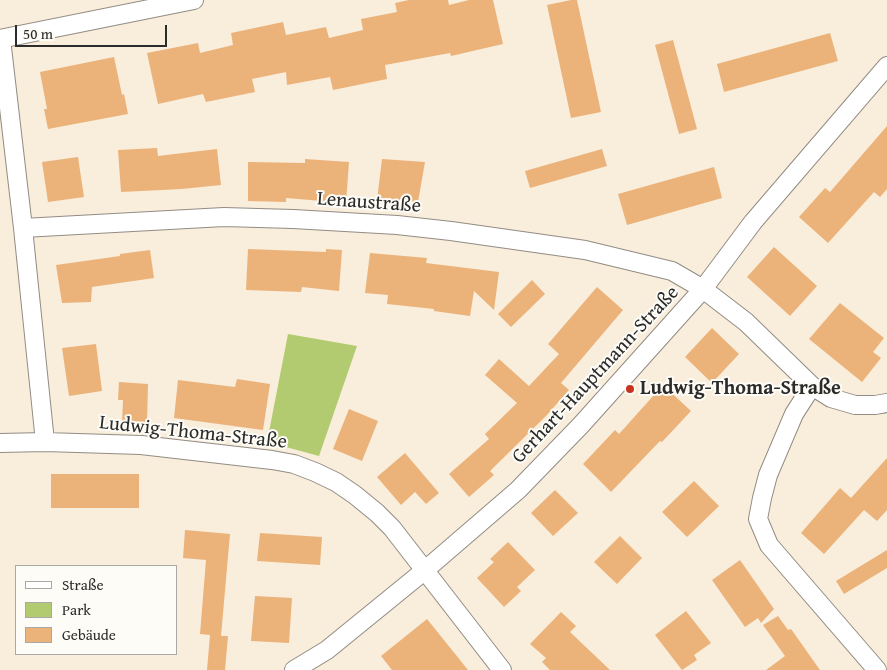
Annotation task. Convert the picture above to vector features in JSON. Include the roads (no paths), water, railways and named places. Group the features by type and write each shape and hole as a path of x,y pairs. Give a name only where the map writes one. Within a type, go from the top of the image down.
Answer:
{"street":[{"path":"46,442 1,39 194,0"},
{"name":"Gerhart-Hauptmann-Straße","path":"294,670 327,650 518,490 581,425 703,289 753,222 887,66"},
{"name":"Lenaustraße","path":"23,228 224,217 293,219 397,225 585,250 672,271 703,289 746,322 812,386 831,398 855,405 887,403"},
{"path":"812,386 794,414 768,475 758,520 769,545 877,670"},
{"name":"Ludwig-Thoma-Straße","path":"0,442 142,445 272,460 294,464 336,482 362,501 392,528 502,670"}],"place":[{"name":"Ludwig-Thoma-Straße","path":"630,389"}]}
